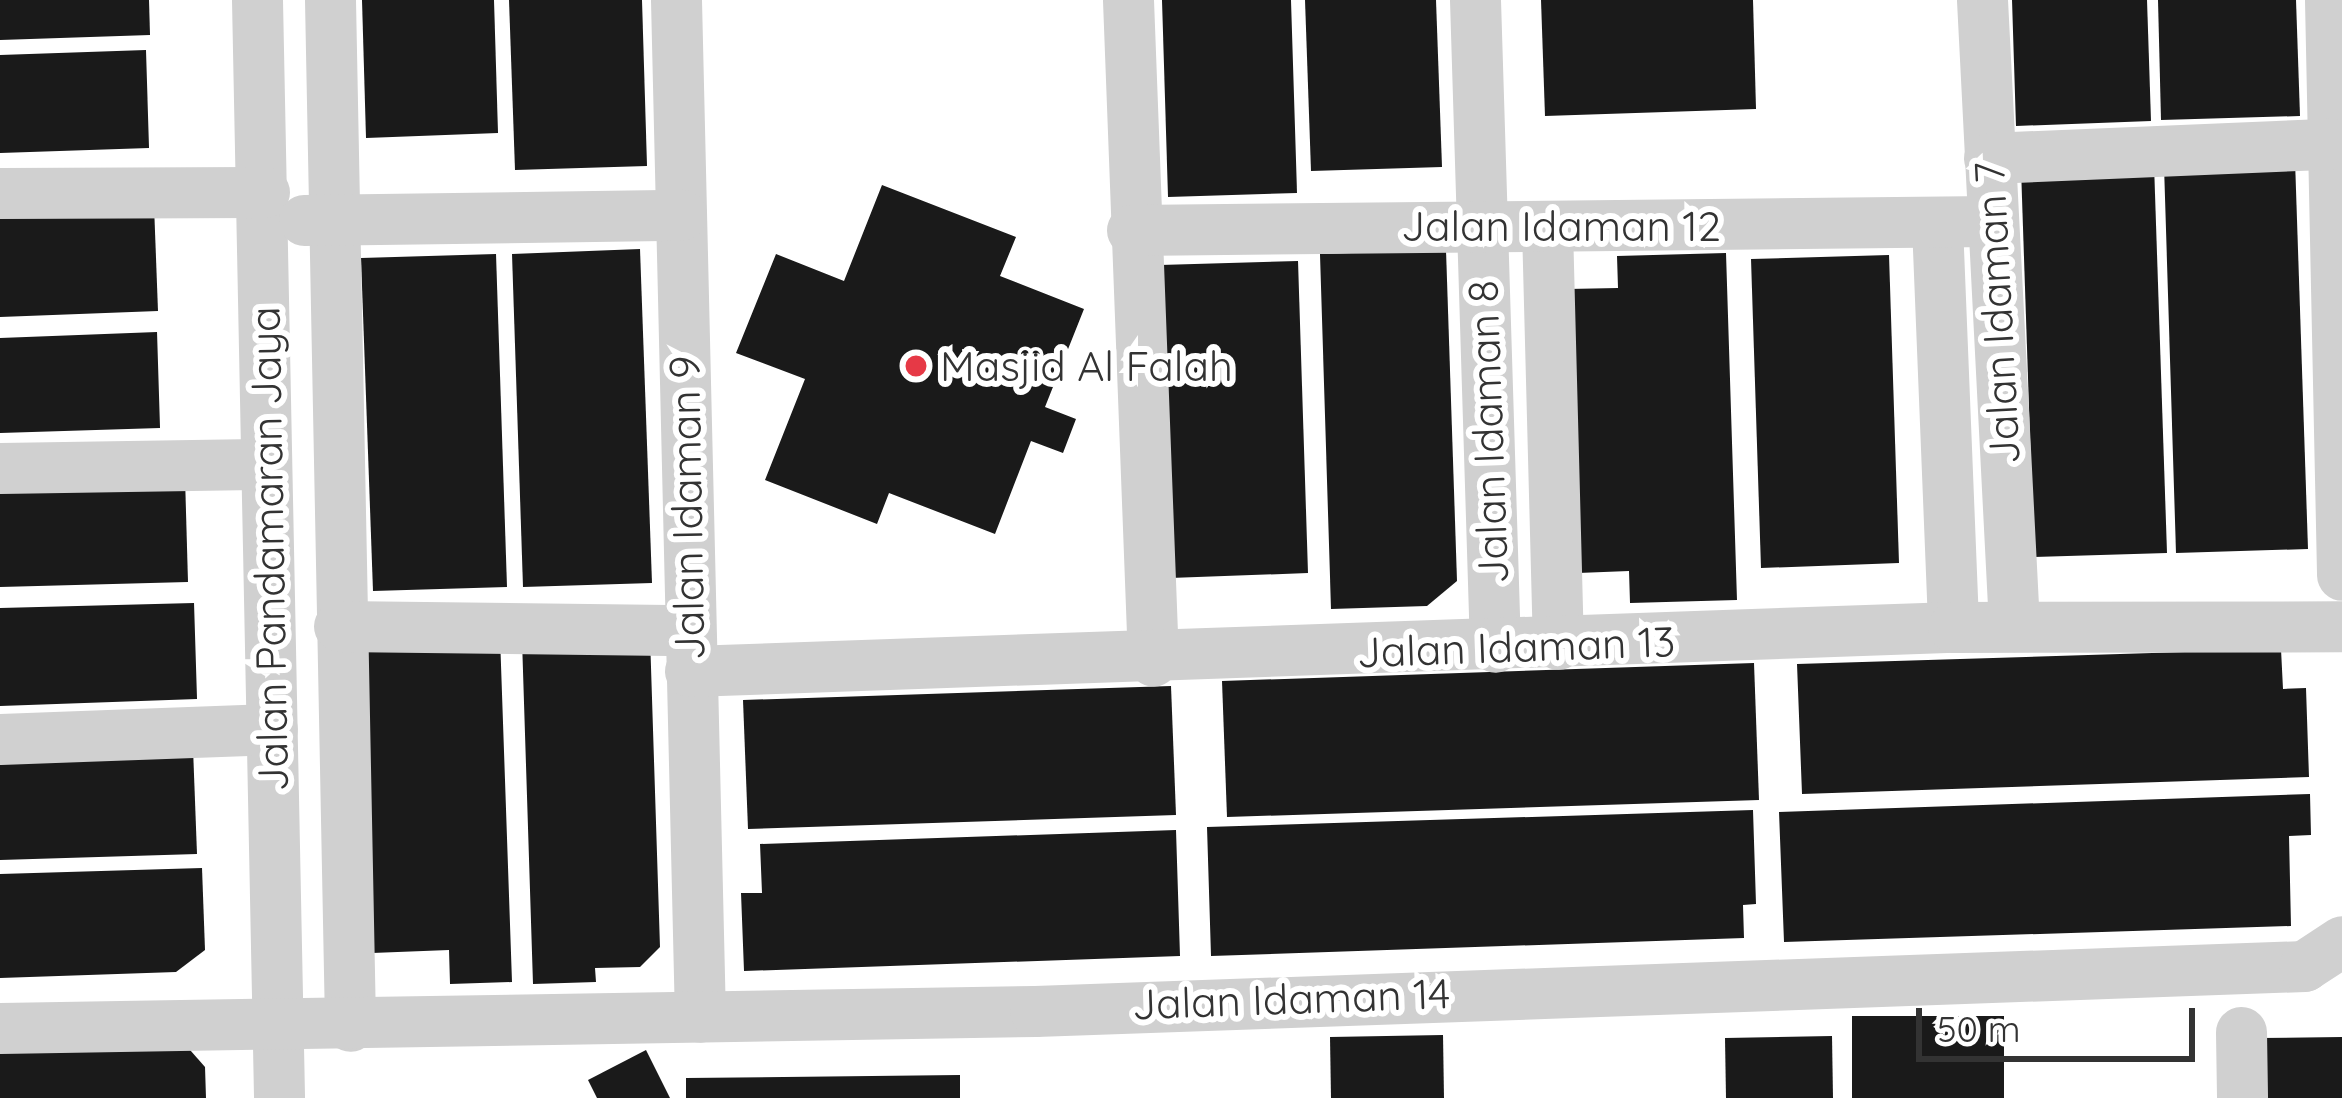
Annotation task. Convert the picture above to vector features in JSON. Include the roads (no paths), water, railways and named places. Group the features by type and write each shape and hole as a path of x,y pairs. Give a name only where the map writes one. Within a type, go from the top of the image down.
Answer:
{"street":[{"name":"Jalan Pandamaran Jaya","path":"257,0 279,1098"},
{"name":"Jalan Pandamaran Jaya","path":"330,0 338,220 340,626 350,1026"},
{"name":"Jalan Idaman 9","path":"676,0 700,1017"},
{"path":"1128,0 1132,230 1153,662"},
{"name":"Jalan Idaman 8","path":"1475,0 1495,647"},
{"name":"Jalan Idaman 7","path":"1982,0 2014,626"},
{"path":"2330,0 2342,574"},
{"path":"1989,158 2330,144"},
{"path":"0,194 264,206 338,220 681,214"},
{"name":"Jalan Idaman 12","path":"1132,230 1990,221"},
{"name":"Jalan Idaman 7","path":"1937,224 1953,627"},
{"name":"Jalan Idaman 8","path":"1547,227 1558,644"},
{"path":"0,468 266,464"},
{"name":"Jalan Idaman 13","path":"340,626 690,650 1153,662 1953,627 2342,626"},
{"path":"0,739 272,729"},
{"name":"Jalan Idaman 14","path":"0,1028 277,1030 700,1017 2323,954"},
{"path":"2241,1032 2242,1098"}],"place":[{"name":"Masjid Al Falah","path":"916,366"}]}
